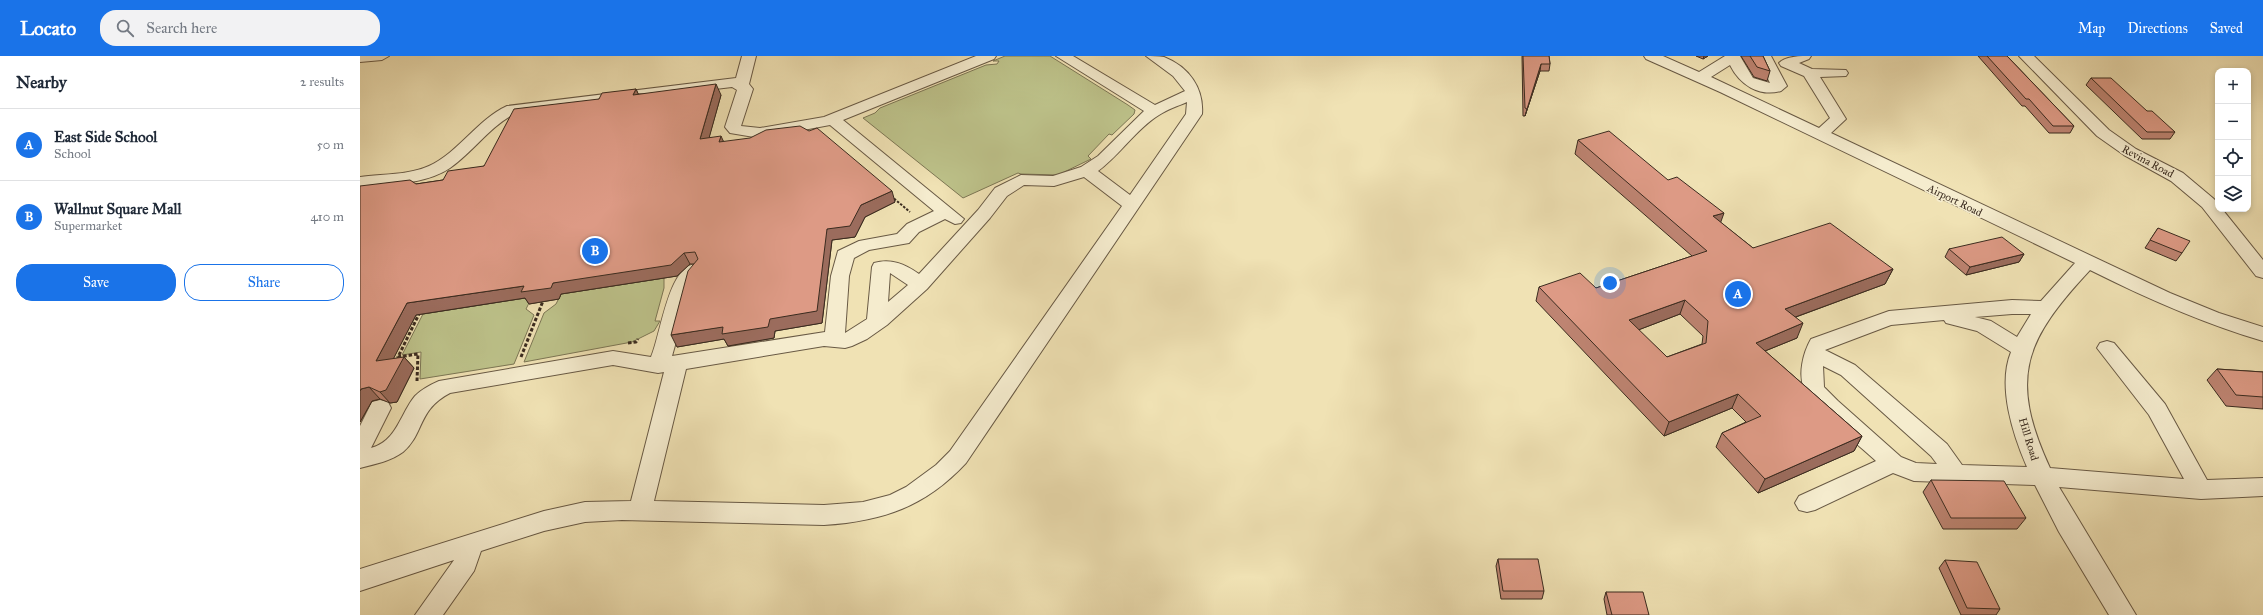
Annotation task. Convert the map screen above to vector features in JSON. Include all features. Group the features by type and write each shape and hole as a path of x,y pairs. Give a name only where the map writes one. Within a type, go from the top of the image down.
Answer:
{"street":[{"path":"360,58 382,56"},
{"path":"741,84 749,56"},
{"path":"360,182 421,173 438,168 501,116 512,109 731,82 741,84 745,89 734,127 736,130 760,133 801,127 833,120 989,56"},
{"path":"1063,56 1154,111"},
{"path":"360,580 544,521 585,512 640,511 824,515 855,514 895,503 923,489 946,470 958,457 1194,114 1194,93 1187,79 1154,56"},
{"name":"Airport Road","path":"1651,56 2087,262 2212,318 2263,334"},
{"path":"1786,63 1804,56"},
{"name":"Revina Road","path":"2026,56 2102,133 2130,152 2177,177 2208,203 2263,272"},
{"path":"1700,78 1733,57 1741,74 1755,87 1776,88 1779,86 1766,59"},
{"path":"1766,59 1786,63 1810,73 1840,73"},
{"path":"1810,73 1838,119 1820,135"},
{"path":"360,459 377,455 395,446 402,437 422,400 438,389 514,374 613,358 668,364 824,339 845,340 860,334 877,322 920,285 969,231 1001,192 1021,180 1054,181 1087,171 1104,159 1141,121 1154,111 1194,93"},
{"path":"833,120 969,231"},
{"path":"1087,171 1132,205"},
{"path":"834,340 840,276 846,255 852,250 865,245 903,238 912,228 946,212"},
{"name":"Hill Road","path":"2087,262 2046,308 2033,328 2020,356 2016,386 2024,430 2041,476 2123,615"},
{"path":"877,322 881,267 890,266 898,268 920,285"},
{"path":"640,511 668,364 664,352 684,280 694,270"},
{"path":"2046,308 2012,307 1940,315 1889,318 1818,344 1814,353 1812,370 1814,389 1830,407 1893,463 1914,472 2041,476 2201,490 2263,487"},
{"path":"1940,315 1984,326 2023,350"},
{"path":"2106,348 2156,410 2201,490"},
{"path":"1814,353 1848,370 1940,450 1956,473"},
{"path":"360,447 380,408"},
{"path":"1807,503 1893,463"},
{"path":"428,615 465,564 472,543"}],"path":[{"path":"514,374 543,302"},
{"path":"417,382 418,354 398,357 419,314"}],"green space":[{"path":"1005,56 1050,56 1128,105 1135,110 1134,114 1112,135 1109,134 1088,156 1091,159 1058,175 1018,173 963,198 863,118 875,113 880,108 986,65 997,64 999,61 993,61"},
{"path":"664,278 664,288 655,321 660,321 654,331 632,342 524,362 544,313 556,304 561,294"},
{"path":"532,297 526,309 534,315 514,364 420,379 421,352 402,355 423,314"}],"building":[{"path":"1523,56 1549,56 1550,64 1541,64 1527,109 1525,108"},
{"path":"1750,56 1763,56 1770,71 1757,67"},
{"path":"1987,56 2007,56 2074,126 2053,126"},
{"path":"2091,78 2111,78 2147,111 2152,111 2175,132 2147,132"},
{"path":"716,84 700,139 721,136 719,142 750,138 766,130 800,126 809,131 817,128 892,191 861,205 850,226 827,229 817,311 770,319 768,327 722,334 723,327 671,335 688,271 698,259 695,252 684,253 671,265 553,283 551,288 521,292 524,286 407,303 376,361 404,357 386,390 380,392 369,387 361,389 360,391 360,186 410,180 416,184 443,180 448,171 484,166 514,109 599,99 602,93 636,89 633,95"},
{"path":"1609,131 1668,180 1677,177 1724,213 1713,216 1753,248 1830,223 1893,269 1785,309 1803,323 1756,343 1862,436 1765,479 1722,433 1761,416 1738,394 1669,422 1539,287 1580,273 1596,288 1707,251 1578,140","holes":["1685,300 1708,321 1706,343 1667,357 1629,320"]},
{"path":"2158,228 2190,241 2182,253 2150,240"},
{"path":"2002,237 2024,254 1970,267 1949,249"},
{"path":"2217,369 2263,372 2263,397 2236,395"},
{"path":"1931,480 2004,481 2026,518 1951,518"},
{"path":"1498,559 1538,559 1544,591 1503,591"},
{"path":"1945,560 1977,562 2000,609 1967,608"},
{"path":"1606,592 1643,592 1649,615 1612,615"}],"place":[{"name":"Wallnut Square Mall","path":"595,251"},
{"name":"East Side School","path":"1738,294"}]}
